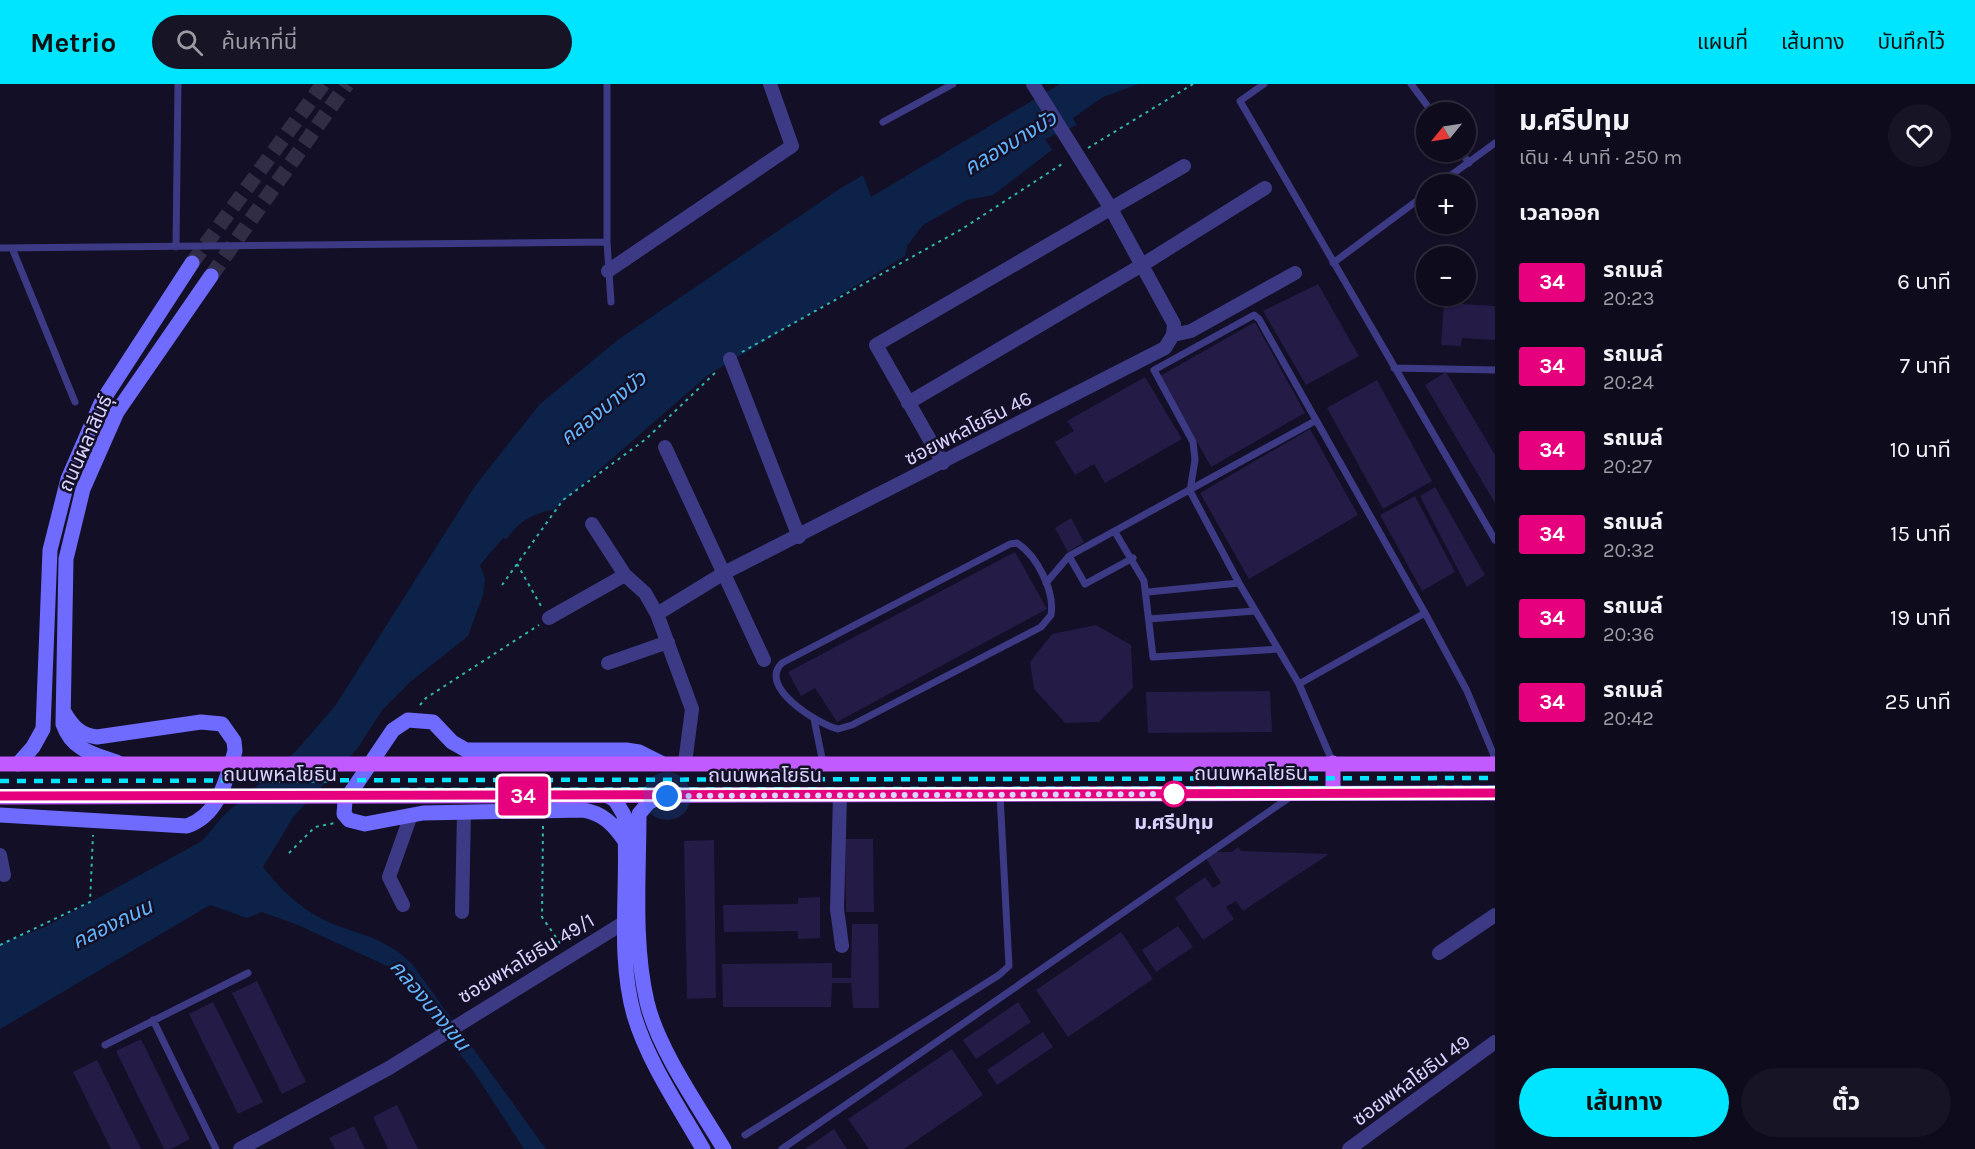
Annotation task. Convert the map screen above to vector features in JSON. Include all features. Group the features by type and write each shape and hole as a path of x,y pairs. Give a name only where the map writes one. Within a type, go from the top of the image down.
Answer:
{"main road":[{"name":"ถนนผลาสินธุ์","path":"44,729 50,550 68,478 101,403 192,263"},
{"name":"ถนนผลาสินธุ์","path":"68,721 62,670 66,559 83,489 117,412 211,276"},
{"path":"46,669 51,675 57,675 62,670"},
{"path":"625,841 606,818 595,812 464,812 411,815 365,824 349,820 344,814 345,801 393,730 408,720 432,722 452,742 466,750 626,750 639,752 661,763"},
{"path":"18,764 33,747 44,729 68,721"},
{"path":"68,721 72,742 78,748 117,762"},
{"path":"0,814 188,826 208,815 218,798 235,751 234,741 222,724 214,722 97,737 87,736 68,721"},
{"name":"ถนนพหลโยธิน","path":"0,764 117,762 1495,764"},
{"path":"1333,763 1333,794"},
{"name":"ถนนพหลโยธิน","path":"0,796 1495,793"},
{"name":"ซอยพหลโยธิน 49/1","path":"608,796 621,807 624,815 632,922"},
{"path":"663,796 649,802 639,814 632,922 633,945 628,980 634,1015 646,1046 703,1149"},
{"path":"633,945 647,1004 660,1035 724,1149"}],"street":[{"path":"608,271 792,146 770,84"},
{"path":"1033,84 1110,207 1174,324 1173,335 1191,331 1294,273"},
{"path":"943,463 876,350 879,341 1184,166"},
{"path":"908,403 1142,265 1265,188"},
{"name":"ซอยพหลโยธิน 46","path":"657,614 724,573 799,537 1165,348 1173,335"},
{"path":"730,359 799,537"},
{"path":"665,447 764,660"},
{"path":"592,524 625,575 645,593 657,614 668,642 692,709 685,763"},
{"path":"549,618 625,575"},
{"path":"608,663 668,642"},
{"path":"840,796 837,909 842,945"},
{"path":"462,912 464,812"},
{"path":"403,905 389,877 411,815"},
{"path":"0,855 4,875"},
{"path":"1439,953 1495,915"},
{"name":"ซอยพหลโยธิน 49/1","path":"240,1149 378,1074 569,957 632,922"},
{"name":"ซอยพหลโยธิน 49","path":"1349,1149 1495,1042"}],"lane":[{"path":"176,247 178,84"},
{"path":"607,84 607,242 611,302"},
{"path":"883,122 953,84"},
{"path":"1264,84 1240,101 1495,540"},
{"path":"1411,84 1424,102"},
{"path":"1453,174 1495,143"},
{"path":"1333,263 1416,201"},
{"path":"0,248 607,242"},
{"path":"12,248 75,402"},
{"path":"1333,763 1299,684 1239,583 1191,491 1196,460 1193,442 1154,370 1254,315 1259,319 1425,613 1467,691 1495,758"},
{"path":"1394,368 1495,370"},
{"path":"1046,583 1069,556 1315,421"},
{"path":"1115,532 1133,558 1148,592 1153,657 1278,649"},
{"path":"1017,543 1022,546 1046,583 1052,608 1049,620 1041,627 852,725 838,729 814,718 791,703 775,676 777,668 782,663 1010,544 1017,543"},
{"path":"1069,556 1085,584 1133,558"},
{"path":"1148,592 1239,583"},
{"path":"1149,619 1256,611"},
{"path":"1299,684 1425,613"},
{"path":"814,718 823,763"},
{"path":"782,1149 1295,794"},
{"path":"745,1135 999,975 1009,966 1000,795"},
{"path":"105,1045 248,973"},
{"path":"153,1020 216,1149"}],"path":[{"path":"502,585 562,500 646,439 730,359 962,230 1193,84"},
{"path":"408,720 426,698 549,618 517,564"},
{"path":"543,811 542,917 569,957"},
{"path":"0,945 90,902 94,820"},
{"path":"289,853 315,827 349,820"}],"water":[{"path":"1060,84 1139,84 1103,97 1073,118 1077,125 1045,139 1052,150 993,195 967,200 923,225 907,246 905,256 708,375 553,510 527,519 507,539 503,538 480,565 485,579 483,595 468,636 409,683 383,709 357,749 294,816 263,867 273,880 310,912 387,945 412,964 546,1149 524,1149 474,1072 389,967 298,925 262,912 247,918 210,905 0,1029 0,944 45,927 202,841 224,815 297,750 335,706 475,486 540,404 619,339 841,188 863,175 871,197"}],"building":[{"path":"1318,284 1359,356 1306,385 1263,311"},
{"path":"1444,306 1495,306 1495,340 1462,338 1461,346 1441,345"},
{"path":"1255,322 1305,413 1211,467 1160,376"},
{"path":"1446,372 1495,455 1495,503 1425,385"},
{"path":"1145,377 1182,439 1105,483 1094,464 1075,475 1055,442 1074,431 1067,421"},
{"path":"1377,380 1432,481 1383,509 1327,408"},
{"path":"1310,429 1358,515 1249,579 1200,493"},
{"path":"1435,487 1485,575 1467,587 1420,496"},
{"path":"1415,496 1455,572 1422,591 1380,515"},
{"path":"1071,518 1084,542 1068,552 1055,528"},
{"path":"1015,552 1047,609 837,722 815,688 801,696 788,672"},
{"path":"1096,625 1131,645 1133,688 1099,722 1065,723 1034,689 1030,662 1052,634"},
{"path":"1270,691 1272,732 1148,733 1146,692"},
{"path":"845,839 873,839 874,912 846,912"},
{"path":"714,840 716,998 687,999 684,841"},
{"path":"1238,847 1241,851 1329,854 1243,911 1236,901 1226,907 1234,919 1203,940 1175,898 1205,877 1213,888 1221,883 1202,852 1232,852"},
{"path":"820,897 820,938 798,939 798,931 724,932 723,905 798,904 798,898"},
{"path":"852,924 878,924 879,1008 853,1008 851,983 832,983 831,1007 723,1007 722,964 832,963 832,978 851,978"},
{"path":"1178,926 1193,947 1156,972 1142,950"},
{"path":"1121,932 1153,979 1068,1037 1036,990"},
{"path":"257,981 306,1082 282,1094 232,993"},
{"path":"213,1002 263,1102 238,1114 189,1014"},
{"path":"1018,1002 1031,1022 976,1059 963,1040"},
{"path":"1043,1032 1053,1047 997,1085 987,1070"},
{"path":"141,1039 190,1139 171,1149 164,1149 116,1051"},
{"path":"952,1049 983,1095 904,1149 869,1149 848,1119"},
{"path":"97,1060 141,1149 111,1149 73,1072"},
{"path":"397,1105 418,1149 388,1149 373,1117"},
{"path":"354,1126 365,1149 335,1149 329,1138"},
{"path":"834,1129 847,1149 805,1149"}],"tunnel":[{"path":"192,263 323,84"},
{"path":"211,276 347,84"}],"railway":[{"path":"0,781 1495,778"},
{"path":"400,790 1495,788"}],"bus line":[{"name":"34","path":"0,796 1495,793"}],"place":[{"name":"ม.ศรีปทุม","path":"1174,794"}],"route":[{"path":"667,796 1182,794 1174,794"}],"water label":[{"name":"คลองบางบัว","path":"1010,143"},
{"name":"คลองบางบัว","path":"603,408"},
{"name":"คลองถนน","path":"112,924"},
{"name":"คลองบางเขน","path":"430,1005"}]}
